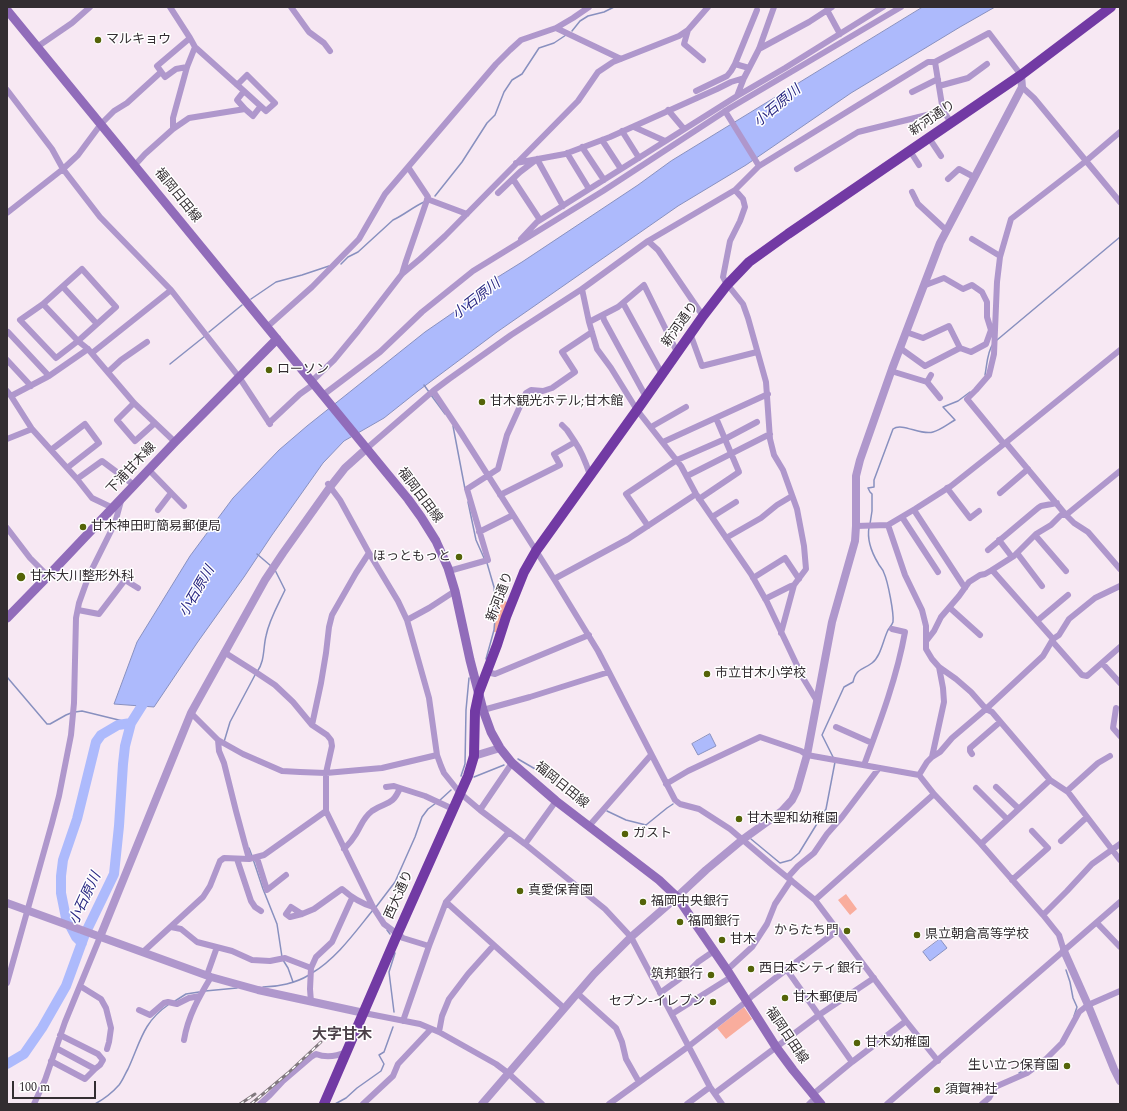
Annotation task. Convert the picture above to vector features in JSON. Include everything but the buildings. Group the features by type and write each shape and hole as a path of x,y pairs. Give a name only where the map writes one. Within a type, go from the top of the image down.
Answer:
{"highway":[{"name":"新河通り","path":"479,692 524,572 536,551 690,333 727,285 748,262 1021,75 1111,7"},
{"name":"西大通り","path":"324,1104 468,776 474,756 475,711 479,692"}],"main road":[{"name":"福岡日田線","path":"7,10 421,517 436,541 449,571 483,710 491,732 500,748 512,763 556,801 659,880 677,897 729,973 776,1047 814,1100"},
{"name":"下浦甘木線","path":"7,618 175,442 277,339"}],"street":[{"path":"37,47 90,7"},
{"path":"170,7 195,47 260,107 266,111 276,103 247,75 237,85"},
{"path":"291,7 309,32 324,43 330,51"},
{"path":"267,327 308,291 359,239 385,194 510,50 521,40 556,28 589,7"},
{"path":"7,90 52,149 63,169 100,217 171,290 239,377 269,423 313,383 334,360 402,274 420,260 467,214 578,101 598,72 613,62 679,36 688,30 708,7"},
{"path":"727,109 737,96 744,78 759,49 774,7"},
{"path":"515,245 540,220 737,96 883,7"},
{"path":"324,397 380,352 422,312 473,271 603,191 727,109 901,7"},
{"path":"759,49 830,9 840,34"},
{"path":"696,91 727,76 732,71 758,10"},
{"path":"556,28 621,59"},
{"path":"688,30 684,44 703,60"},
{"path":"34,1104 60,1035 190,713 265,580 329,485 364,446 432,391 507,337 582,289 648,242 735,190 759,166 928,62 935,62 989,32 1021,75 1022,87 940,243 891,371 860,460 856,476 855,541 832,622 807,756 797,790 792,800 782,811 742,840 706,870 631,937 577,993 482,1104"},
{"path":"187,66 176,69 165,77 157,66 190,38"},
{"path":"173,128 173,118 187,66 195,47"},
{"path":"935,62 943,111 952,122"},
{"path":"735,64 749,68"},
{"path":"939,86 968,78 987,64"},
{"path":"7,213 63,169 78,155 101,124 114,111 127,103 161,72"},
{"path":"516,163 567,153 582,148 622,132 731,82 744,78"},
{"path":"912,92 938,79"},
{"path":"1022,87 1034,98 1120,202"},
{"path":"244,91 237,100 245,109 253,116 260,107"},
{"path":"135,165 173,128 189,118 245,109"},
{"path":"727,109 759,166"},
{"path":"668,110 684,129"},
{"path":"797,169 858,132 943,111"},
{"path":"634,126 665,141"},
{"path":"622,132 639,158"},
{"path":"1120,132 1086,161 1011,219 1000,256 997,282 994,354 989,375 967,398 1074,523 1088,532 1120,569"},
{"path":"929,138 941,156"},
{"path":"602,140 621,169"},
{"path":"582,148 604,180"},
{"path":"910,151 919,165"},
{"path":"567,153 589,189"},
{"path":"498,192 537,159"},
{"path":"537,159 563,206"},
{"path":"402,274 428,197 408,167"},
{"path":"948,179 959,169 974,177"},
{"path":"513,179 540,220"},
{"path":"735,190 743,198 745,207 730,241 723,277 727,285 743,304 748,318 766,382 770,434 774,455 783,470 797,509 801,527 806,568 794,585 781,634"},
{"path":"912,192 918,204 946,230"},
{"path":"427,199 467,214"},
{"path":"972,239 1000,256"},
{"path":"648,242 658,250 703,316"},
{"path":"82,269 116,307 78,341 56,358 20,320 43,304 82,269"},
{"path":"906,332 923,338 949,326 960,348 970,352 986,344 991,330 986,316 987,302 982,292 972,285 963,289 944,278 923,286"},
{"path":"589,322 618,307 644,285 677,352"},
{"path":"63,287 97,324"},
{"path":"582,289 589,322 597,349 611,368 637,410 677,460 698,496 753,578 765,599 803,678 817,701"},
{"path":"113,508 92,498 32,428 9,394 31,386 90,351 171,290"},
{"path":"623,303 662,374"},
{"path":"43,304 78,341 90,351 134,403 175,442"},
{"path":"603,316 646,397"},
{"path":"7,333 8,332 49,376"},
{"path":"449,571 488,560 467,489 498,469 507,435 526,393 531,390 543,391 552,388 575,372 562,352 592,332"},
{"path":"690,333 702,366 757,352"},
{"path":"108,372 121,360 147,342"},
{"path":"900,348 925,366 960,348"},
{"path":"856,526 888,525 947,488 1005,444 1120,350"},
{"path":"7,360 31,386"},
{"path":"891,371 927,382 940,398"},
{"path":"927,382 932,375"},
{"path":"432,391 589,635 675,800 680,804 699,809 730,829 815,900 906,1021 938,1060"},
{"path":"663,442 768,394"},
{"path":"134,403 117,420 135,441 155,423"},
{"path":"651,427 686,407"},
{"path":"554,579 628,539 739,472 716,418"},
{"path":"648,526 626,494 677,460 725,439 757,422"},
{"path":"51,450 85,424 99,443 67,468"},
{"path":"562,425 582,453 590,475"},
{"path":"7,439 32,428"},
{"path":"687,476 770,434"},
{"path":"500,495 560,465 554,454 575,442"},
{"path":"77,479 102,461 134,485"},
{"path":"1000,494 1028,469"},
{"path":"149,470 184,506"},
{"path":"927,640 934,631 941,617 950,608 968,582 992,570 1014,555 1035,535 1051,525 1061,515 1066,514 1120,471"},
{"path":"329,485 340,500 395,596 407,620 429,698 437,755 444,773 460,793 605,909 631,937 710,1087 722,1104"},
{"path":"947,488 970,518 979,511"},
{"path":"158,510 171,493"},
{"path":"726,538 760,518 792,496"},
{"path":"7,983 29,912 59,796 71,735 74,703 76,618 79,603 90,575 115,523 121,500"},
{"path":"721,502 726,508"},
{"path":"712,517 736,502"},
{"path":"988,550 1038,508 1057,503"},
{"path":"914,510 965,588"},
{"path":"480,532 513,515"},
{"path":"902,517 938,572"},
{"path":"888,525 905,576 922,610 926,626 926,648 932,659 939,667 956,678 986,709 992,712 1050,780 1067,791 1120,860"},
{"path":"7,528 30,558 48,576"},
{"path":"1035,535 1066,571"},
{"path":"999,540 1042,586"},
{"path":"312,725 321,683 332,615 369,553"},
{"path":"753,578 785,558 799,578"},
{"path":"992,570 1082,675 1087,676 1120,647"},
{"path":"78,610 100,614 125,580 138,588"},
{"path":"765,599 794,585"},
{"path":"919,775 932,757 940,752 952,738 986,709 1042,656 1052,640 1058,635 1069,619 1095,598 1120,586"},
{"path":"407,620 455,591"},
{"path":"1037,621 1068,595"},
{"path":"950,608 980,635"},
{"path":"864,765 902,652 905,632 892,629"},
{"path":"487,672 495,674 589,635"},
{"path":"224,652 275,686 293,702 312,725 331,740 332,746 326,772 326,811 344,849 374,908 384,924 402,938 429,946"},
{"path":"1102,663 1120,684"},
{"path":"932,757 944,702 939,667"},
{"path":"483,710 609,672"},
{"path":"1116,708 1113,728 1120,736"},
{"path":"190,713 218,740 243,754 282,771 326,772 382,768 437,755"},
{"path":"972,754 970,748 1000,722"},
{"path":"836,727 872,743"},
{"path":"666,784 688,771 760,737 801,751 807,756 919,775 934,794 981,844 1059,935 1064,951 1120,1081"},
{"path":"218,740 219,751 224,763 249,859"},
{"path":"474,756 500,748"},
{"path":"589,826 651,754"},
{"path":"1067,791 1098,763 1110,756"},
{"path":"480,810 512,763"},
{"path":"672,1014 729,973 752,947 767,924 775,904 789,878 798,866 814,853 878,768"},
{"path":"981,844 1050,780"},
{"path":"386,787 394,786 425,796 453,809"},
{"path":"344,849 356,834 366,816 380,806 392,801 400,788"},
{"path":"976,788 1007,819"},
{"path":"996,788 1019,809"},
{"path":"815,900 934,794"},
{"path":"524,844 556,801"},
{"path":"143,952 203,897 210,886 220,860 224,858 249,859 264,855 326,811"},
{"path":"1061,841 1088,817"},
{"path":"1012,880 1048,848 1032,830"},
{"path":"403,1020 446,902 509,832"},
{"path":"1043,915 1092,864 1120,844"},
{"path":"257,858 267,890 286,875"},
{"path":"237,859 251,901 255,907 261,911"},
{"path":"302,914 314,909 342,889 352,898 374,908"},
{"path":"312,1002 310,989 311,968 316,957 332,942 352,898"},
{"path":"446,902 564,1008"},
{"path":"887,1104 1120,902"},
{"path":"7,903 209,976 258,990 420,1024 439,1032 496,1064 542,1104"},
{"path":"1097,923 1120,947"},
{"path":"171,927 181,929 197,942 232,952 252,960 270,961 285,958 311,968"},
{"path":"609,1104 689,1046 838,930"},
{"path":"439,1032 442,1016 449,999 468,974 494,945"},
{"path":"184,1040 190,1017 209,976 216,947"},
{"path":"660,993 714,951"},
{"path":"787,970 852,1062"},
{"path":"715,1093 819,1015 874,978"},
{"path":"80,986 101,999 106,1008 111,1028 107,1049"},
{"path":"987,1101 995,1087 1027,1072 1046,1059 1062,1043 1079,1012 1088,1005 1120,991"},
{"path":"577,993 616,1028 622,1042 626,1059 639,1082"},
{"path":"139,1010 150,1016 164,1003 168,1002 177,1004 189,998 200,996"},
{"path":"814,1100 852,1062 906,1021"},
{"path":"362,1104 393,1076 398,1064 431,1029"},
{"path":"51,1061 85,1079 100,1065 102,1060 98,1054 60,1035"},
{"path":"56,1048 95,1069"},
{"path":"260,1104 283,1081 311,1057 316,1054 324,1057 333,1057 346,1052"},
{"path":"687,1104 710,1087"}],"shaded area":[{"path":"497,598 507,602 496,632 494,632"},
{"path":"846,894 857,909 850,915 838,900"},
{"path":"744,1007 752,1019 726,1039 717,1028"}],"water":[{"path":"923,7 995,7 851,93 746,165 678,206 497,332 384,418 344,441 323,463 154,707 114,704 137,642 190,556 233,498 279,450 425,332 454,312 485,285 638,185 671,161"},
{"path":"710,734 716,746 698,755 692,744"},
{"path":"940,939 947,948 930,961 923,952"}],"waterway":[{"path":"572,31 580,21 588,16 604,12 614,7"},
{"path":"435,196 462,162 487,123 495,115 504,92 512,80 522,74 539,48 554,43 566,35"},
{"path":"341,264 348,257 358,252 393,220 424,202"},
{"path":"997,340 1120,237"},
{"path":"251,299 276,282 329,266"},
{"path":"209,332 242,305"},
{"path":"170,364 205,336"},
{"path":"985,375 988,355 993,344"},
{"path":"424,385 429,392"},
{"path":"870,524 872,494 868,488 874,487 874,480 893,429 901,427 928,433 939,430 955,420 943,407 958,401 970,392"},
{"path":"431,395 445,414"},
{"path":"453,426 465,489"},
{"path":"468,502 476,540 484,558"},
{"path":"834,759 822,735 844,687 853,682 854,677 860,670 875,660 893,622 892,605 887,583 869,541 869,527"},
{"path":"257,554 271,566"},
{"path":"486,659 494,630 496,607 494,587 487,563"},
{"path":"257,672 263,659 269,624 285,590 275,570"},
{"path":"224,742 230,722 255,675"},
{"path":"7,677 47,724 50,724 71,713"},
{"path":"461,776 465,764 466,710 469,678"},
{"name":"小石原川","path":"7,1064 24,1054 42,1028 66,986 85,934 114,874 125,746 131,723 148,696"},
{"path":"75,712 82,711 131,723"},
{"name":"小石原川","path":"82,943 76,937 66,918 61,893 63,860 77,819 96,742 101,735 118,725 131,723"},
{"path":"518,759 585,798"},
{"path":"751,839 780,863 791,860 799,853 826,809 835,762"},
{"path":"474,777 504,765"},
{"path":"439,801 451,790"},
{"path":"376,907 395,882 415,837 422,817 428,809 436,803"},
{"path":"607,811 626,820 646,825 673,804"},
{"path":"249,848 252,856"},
{"path":"253,859 277,924 282,957"},
{"path":"312,973 338,952 373,910"},
{"path":"387,930 390,934"},
{"path":"394,1012 389,972 395,953"},
{"path":"283,960 288,968 293,982"},
{"path":"1066,970 1073,998 1077,1007 1074,1016"},
{"path":"263,987 287,984 309,975"},
{"path":"205,991 237,988"},
{"path":"175,1001 186,994 199,992"},
{"path":"95,1104 114,1091 122,1081 143,1034 153,1019 168,1005"},
{"path":"335,1104 346,1098 381,1071 384,1064 379,1055 384,1052 393,1027"},
{"path":"1019,1073 1029,1068"}],"railway":[{"path":"251,1104 288,1073 321,1042"},
{"path":"240,1104 255,1094"}],"place":[{"name":"マルキョウ","path":"98,40"},
{"name":"ローソン","path":"269,370"},
{"name":"甘木観光ホテル;甘木館","path":"482,402"},
{"name":"甘木神田町簡易郵便局","path":"83,527"},
{"name":"ほっともっと","path":"459,557"},
{"name":"甘木大川整形外科","path":"21,577"},
{"name":"市立甘木小学校","path":"707,674"},
{"name":"甘木聖和幼稚園","path":"739,819"},
{"name":"ガスト","path":"625,834"},
{"name":"真愛保育園","path":"520,891"},
{"name":"福岡中央銀行","path":"643,902"},
{"name":"福岡銀行","path":"680,922"},
{"name":"からたち門","path":"847,931"},
{"name":"県立朝倉高等学校","path":"917,935"},
{"name":"甘木","path":"722,940"},
{"name":"西日本シティ銀行","path":"751,969"},
{"name":"筑邦銀行","path":"711,975"},
{"name":"甘木郵便局","path":"785,998"},
{"name":"セブン-イレブン","path":"713,1002"},
{"name":"甘木幼稚園","path":"857,1043"},
{"name":"生い立つ保育園","path":"1067,1066"},
{"name":"須賀神社","path":"937,1090"}],"district":[{"name":"大字甘木","path":"342,1036"}]}
